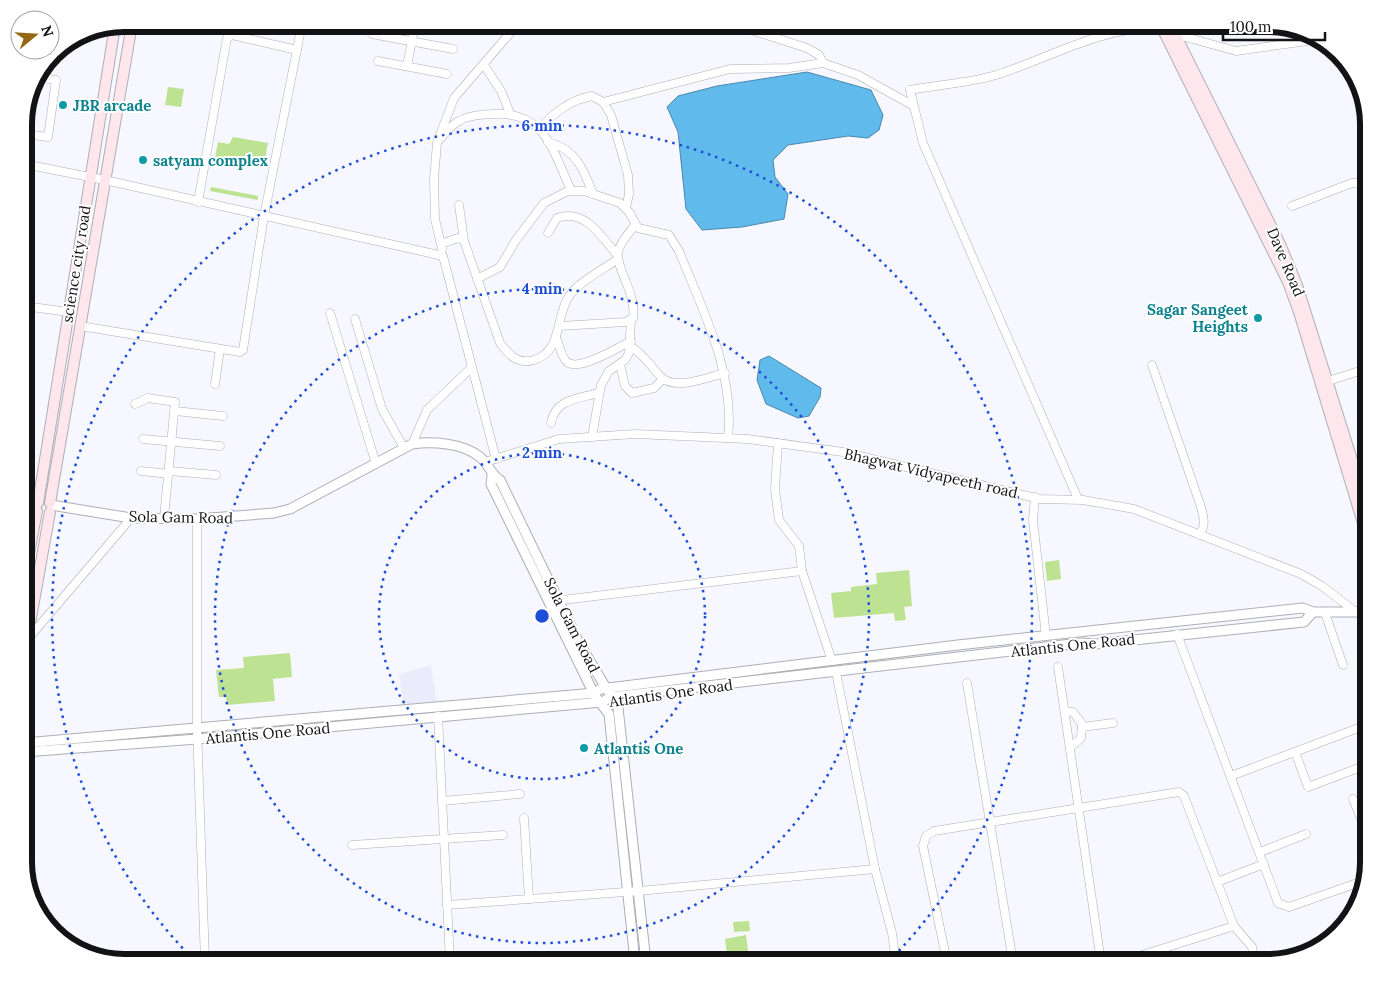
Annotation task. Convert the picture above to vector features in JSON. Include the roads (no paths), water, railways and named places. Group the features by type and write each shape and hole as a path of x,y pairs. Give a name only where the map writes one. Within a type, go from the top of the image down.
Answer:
{"main road":[{"path":"33,602 131,32"},
{"path":"1167,32 1288,282 1299,312 1360,513"},
{"name":"Dave Road","path":"1171,32 1175,35 1280,244 1297,285 1360,485"},
{"name":"science city road","path":"33,529 114,33"},
{"path":"37,507 44,500 50,507"}],"street":[{"path":"80,326 240,352 244,350 264,216 300,32"},
{"path":"407,66 414,32"},
{"path":"496,458 443,256 442,244 435,219 434,179 437,143 454,98 511,32"},
{"path":"757,32 807,48 819,55 823,63"},
{"path":"1078,500 923,143 912,105 910,90 995,75 1121,32"},
{"path":"372,34 453,49"},
{"path":"198,202 227,38 232,35 297,50"},
{"path":"1175,35 1236,51 1307,41"},
{"path":"378,61 447,74"},
{"path":"604,102 724,70 789,68 823,63 858,75 912,105"},
{"path":"484,65 505,100 510,113"},
{"path":"33,136 48,138 56,80 45,78"},
{"path":"539,128 556,112 575,101 592,96 604,102 611,115 628,175 629,194 626,208"},
{"path":"437,143 458,121 489,114 510,113 530,120 539,128 548,142 571,190"},
{"path":"548,142 560,146 577,160 593,194"},
{"path":"33,166 105,180 443,256"},
{"path":"1292,206 1352,183 1360,183"},
{"path":"477,279 500,267 516,240 544,203 571,190 593,194 620,203 626,208 638,228 668,235 673,241 704,314 725,373 730,409 728,438"},
{"path":"459,206 464,241 500,343 510,356 527,362 542,358 547,354 560,326 562,309 570,296 618,257 621,245 635,225"},
{"path":"548,233 553,222 557,218 566,215 574,215 590,224 618,257 632,297 633,315 629,353 620,364 605,376 598,393 592,437"},
{"path":"442,244 458,238 464,241"},
{"path":"33,307 69,312"},
{"path":"330,313 376,464"},
{"path":"356,320 382,409 408,446 427,410 471,368"},
{"path":"560,326 626,322 631,320"},
{"path":"556,337 563,358 569,364 575,365 591,361 631,344"},
{"path":"631,344 644,355 663,379 684,383 725,373"},
{"path":"215,384 220,349"},
{"path":"620,364 625,386 632,393 654,388 663,379"},
{"path":"1152,366 1201,507 1204,520 1203,529 1199,535"},
{"path":"1328,381 1360,371"},
{"path":"551,424 552,414 560,405 598,393"},
{"path":"135,404 148,398 174,401 175,411 164,518"},
{"path":"175,411 223,416"},
{"name":"Bhagwat Vidyapeeth road","path":"485,462 559,439 635,434 728,438 843,452 1034,497 1078,500 1134,510 1301,574 1322,586 1356,612"},
{"path":"143,439 220,446"},
{"name":"Sola Gam Road","path":"50,507 131,518 197,519 244,517 283,512 408,446 423,442 456,447 476,454 485,462 492,475 491,484 554,601 618,708 645,954"},
{"path":"778,443 775,488 779,520 799,546 802,571 832,661"},
{"path":"141,471 216,475"},
{"path":"1034,497 1033,520 1046,636"},
{"path":"33,507 37,507"},
{"path":"33,633 131,518"},
{"path":"197,519 197,739 205,954"},
{"path":"554,601 802,571"},
{"name":"Sola Gam Road","path":"554,601 595,696 602,702 609,714 634,954"},
{"name":"Atlantis One Road","path":"33,751 197,739 602,702 608,694 832,661 1303,608 1313,612 1360,612"},
{"name":"Atlantis One Road","path":"33,742 197,726 595,693 600,689 608,694 836,672 1177,634 1304,622 1313,612"},
{"path":"1325,612 1343,665"},
{"path":"1177,634 1278,903 1289,907 1358,883"},
{"path":"1058,667 1100,954"},
{"path":"836,672 875,869 892,933 895,954"},
{"path":"967,683 1012,954"},
{"path":"1065,711 1073,712 1078,717 1082,728 1081,738 1070,748"},
{"path":"438,716 450,954"},
{"path":"1082,728 1113,723"},
{"path":"1231,776 1360,727"},
{"path":"1295,752 1308,786 1360,767"},
{"path":"945,954 923,846 926,836 934,831 1180,792 1184,796 1234,926 1252,947 1253,954"},
{"path":"442,801 520,794"},
{"path":"1353,799 1360,816"},
{"path":"524,818 528,899"},
{"path":"1260,852 1306,834"},
{"path":"352,845 503,835"},
{"path":"1217,882 1264,864"},
{"path":"447,905 628,892 875,869"},
{"path":"1145,954 1234,926"}],"water":[{"path":"807,72 871,90 883,115 879,130 868,138 848,136 788,145 773,160 775,177 788,194 784,219 742,227 702,230 686,209 678,132 667,107 678,96 717,86"},
{"path":"769,356 821,388 820,397 809,416 798,418 766,404 757,380 760,360"}],"place":[{"name":"JBR arcade","path":"63,105"},
{"name":"satyam complex","path":"143,160"},
{"name":"Sagar Sangeet Heights","path":"1258,318"},
{"name":"Atlantis One","path":"584,748"}]}
